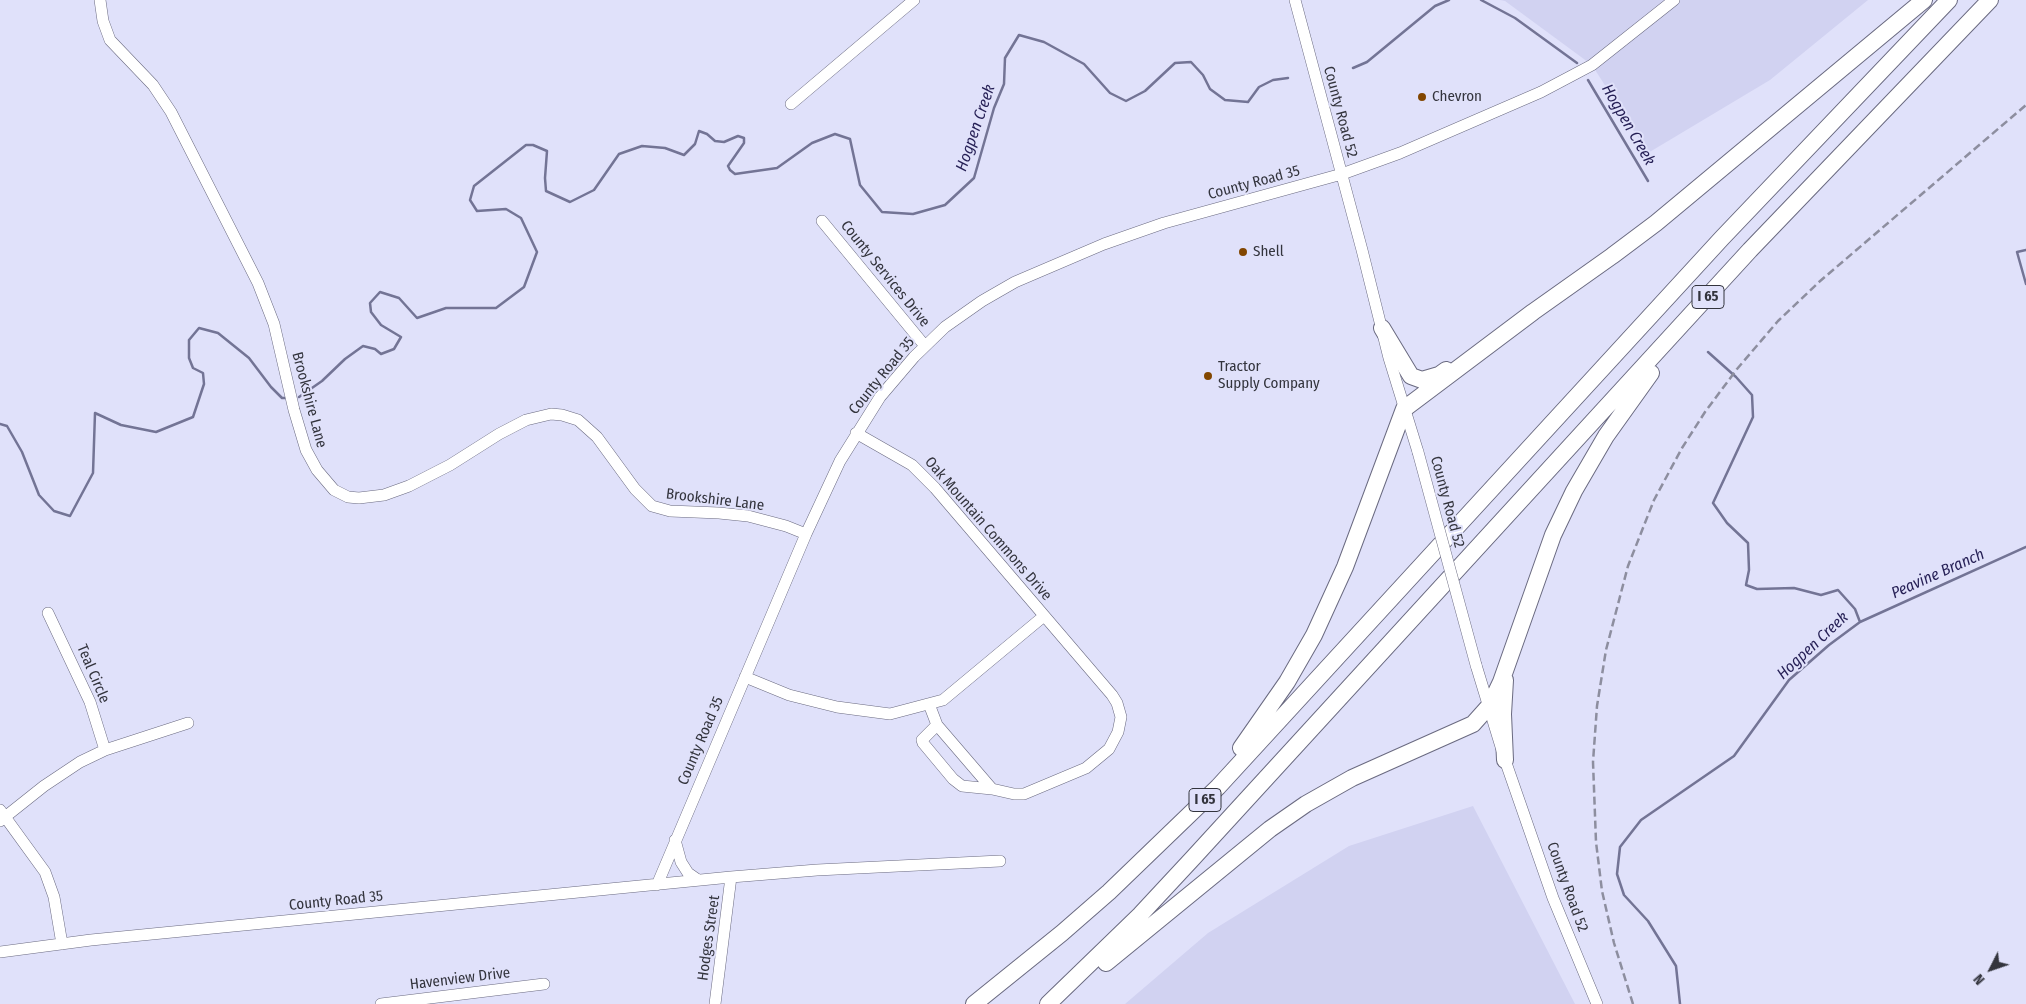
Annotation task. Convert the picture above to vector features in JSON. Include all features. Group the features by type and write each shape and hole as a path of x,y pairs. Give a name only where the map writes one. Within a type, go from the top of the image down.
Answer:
{"highway":[{"path":"1163,842 1238,753 1273,704 1306,651 1345,568 1404,409 1656,223 1924,0"},
{"name":"I 65","path":"974,1004 1062,933 1163,842 1218,787 1728,231 1949,0"},
{"name":"I 65","path":"1048,1004 1140,915 1187,865 1721,282 1990,0"},
{"path":"1056,1004 1270,829 1306,804 1352,778 1473,724 1490,705 1507,664 1553,535 1585,471 1637,391 1721,282"},
{"path":"1382,328 1411,376 1422,380 1439,375 1517,324"},
{"path":"1505,760 1503,714 1507,664"}],"street":[{"name":"Brookshire Lane","path":"100,0 103,21 110,40 153,85 172,112 258,283 274,324 294,410 306,450 317,470 334,490 348,497 359,498 384,495 409,486 450,465 499,434 526,420 551,414 562,415 578,420 597,437 635,489 652,506 670,511 719,512 748,516 786,526 806,534"},
{"path":"791,104 914,0"},
{"name":"County Road 52","path":"1295,0 1404,409 1418,452 1476,665 1490,705 1505,760 1553,898 1597,1004"},
{"name":"County Road 35","path":"0,952 62,944 657,884 806,534 840,461 880,397 924,346 945,327 982,301 1016,282 1059,262 1164,223 1342,174 1405,150 1541,92 1592,65 1674,0"},
{"name":"County Services Drive","path":"822,221 924,346"},
{"name":"Oak Mountain Commons Drive","path":"856,433 912,465 935,488 1117,703 1121,717 1118,732 1109,749 1086,768 1024,794 962,786 953,779 922,740 937,726"},
{"name":"Teal Circle","path":"48,613 84,687 105,750"},
{"path":"745,676 789,694 837,707 890,714 943,700 1044,616"},
{"path":"930,704 937,726 992,789"},
{"path":"62,944 57,907 49,882 40,863 2,816 68,769 105,750 188,723"},
{"path":"675,840 681,862 688,873 698,880"},
{"path":"657,884 816,870 1000,861"},
{"name":"Hodges Street","path":"715,1004 731,877"},
{"name":"Havenview Drive","path":"381,1004 544,984"}],"shaded area":[{"path":"1500,0 1868,0 1770,80 1648,153 1592,65 1505,1"},
{"path":"1473,806 1575,1004 1125,1004 1208,933 1349,846"}],"waterway":[{"name":"Hogpen Creek","path":"1353,68 1367,62 1435,6 1449,0"},
{"name":"Hogpen Creek","path":"1481,0 1515,18 1577,63"},
{"name":"Hogpen Creek","path":"299,397 322,381 345,359 363,346 375,349 381,354 394,349 401,337 381,325 371,312 370,303 380,292 399,298 417,318 446,308 496,308 524,287 537,252 521,218 506,209 477,211 470,200 474,186 526,145 533,145 547,151 546,191 570,202 594,190 619,154 642,146 665,148 684,155 695,144 699,131 707,134 715,141 724,142 738,136 744,138 744,143 728,166 735,174 777,168 812,143 835,134 850,139 860,185 882,212 913,214 945,205 974,178 994,108 1004,84 1005,58 1019,35 1044,42 1084,64 1110,93 1126,101 1145,91 1175,63 1191,62 1203,75 1210,89 1225,100 1248,102 1259,87 1273,80 1288,78"},
{"name":"Hogpen Creek","path":"1588,80 1648,181"},
{"name":"Peavine Branch","path":"2026,250 2017,252 2026,284"},
{"name":"Hogpen Creek","path":"0,424 7,426 22,452 39,495 54,511 70,516 93,473 95,413 121,425 156,432 193,417 204,384 203,373 193,368 189,358 189,340 199,328 218,333 249,358 271,387 282,398 285,398"},
{"name":"Hogpen Creek","path":"1680,1004 1676,966 1648,921 1624,895 1617,874 1620,847 1641,820 1734,756 1789,680 1829,645 1860,622 1855,609 1838,590 1821,595 1794,588 1757,589 1746,585 1749,570 1748,543 1727,523 1713,503 1753,417 1752,395 1736,377 1708,352"},
{"name":"Peavine Branch","path":"1860,622 2026,547"}],"railway":[{"path":"1633,1004 1614,943 1602,891 1596,842 1593,762 1597,706 1606,650 1628,566 1654,500 1682,448 1705,412 1737,369 1778,321 1819,282 2026,105"}],"place":[{"name":"Chevron","path":"1422,97"},
{"name":"Shell","path":"1243,252"},
{"name":"Tractor Supply Company","path":"1208,376"}]}
